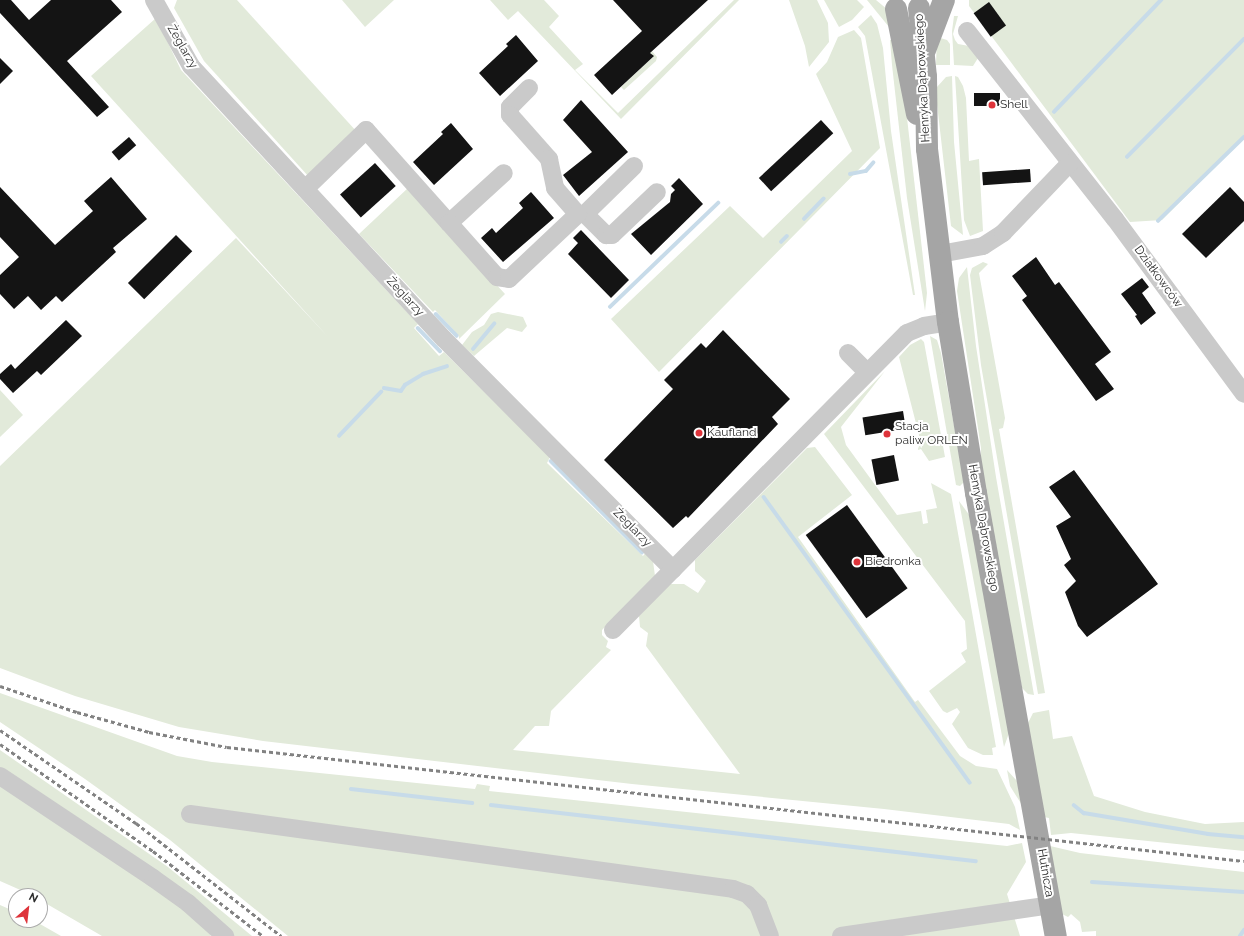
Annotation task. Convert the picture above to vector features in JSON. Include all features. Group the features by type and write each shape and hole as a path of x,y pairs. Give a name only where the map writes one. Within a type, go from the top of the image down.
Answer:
{"main road":[{"path":"924,53 944,0"},
{"path":"889,5 925,4"},
{"name":"Henryka Dąbrowskiego","path":"925,4 924,53 927,149 948,322 976,493 1034,810"},
{"name":"Henryka Dąbrowskiego","path":"889,5 927,149"},
{"name":"Hutnicza","path":"1034,810 1056,936"}],"street":[{"name":"Żeglarzy","path":"159,2 191,66 444,339 673,570"},
{"name":"Działkowców","path":"967,31 1120,226 1244,394"},
{"path":"529,88 510,107 510,115 549,159 552,164 553,184 606,236 612,236 657,192"},
{"path":"305,189 366,130 497,277 509,279 634,166"},
{"path":"940,254 983,246 1003,233 1070,163"},
{"path":"449,223 504,173"},
{"path":"613,630 907,333 924,326 948,322"},
{"path":"848,353 867,372"},
{"path":"0,776 153,878 188,903 225,936"},
{"path":"190,814 734,889 747,894 758,905 770,936"},
{"path":"841,936 865,934 1051,905"}],"green space":[{"path":"177,0 237,0 357,132 309,177 204,61 174,8"},
{"path":"342,0 394,0 365,27"},
{"path":"490,0 544,0 559,16 549,27 583,64 575,70 618,113 734,0 739,0 621,119 518,11 508,20"},
{"path":"789,0 817,0 828,23 829,42 809,67 805,46"},
{"path":"824,0 857,0 864,7 852,20 839,27"},
{"path":"867,0 876,0 888,10 889,27"},
{"path":"969,0 1244,0 1244,138 1162,220 1130,222 969,6"},
{"path":"871,15 877,24 883,48 891,131 915,295 913,295 865,36 858,27"},
{"path":"954,16 958,16 953,34 955,40 958,44 969,46 978,58 973,66 954,65 952,31"},
{"path":"156,18 181,70 418,324 414,328 439,356 444,352 550,457 547,463 643,556 646,552 653,561 655,576 602,630 602,635 608,641 606,647 611,650 551,711 549,726 535,726 513,750 740,774 646,646 648,633 640,627 639,616 668,584 684,584 698,593 706,581 695,571 695,560 807,448 815,447 852,495 798,537 915,702 918,700 960,756 976,766 997,769 1015,807 1020,830 1009,824 884,809 632,784 263,741 179,727 75,696 0,668 0,466 236,238 329,338 91,76"},
{"path":"854,30 861,38 880,148 659,372 611,319 730,206 763,238 852,151 816,74 827,62 838,37"},
{"path":"937,37 947,40 950,44 950,65 936,65"},
{"path":"898,39 927,293 925,311 907,198 892,65 890,40"},
{"path":"652,51 657,57 656,61 624,90 621,87 653,57 650,53"},
{"path":"952,76 954,142 963,235 951,226 937,104 937,87 946,77"},
{"path":"955,76 958,77 963,86 966,98 969,161 979,159 983,231 970,236 964,220"},
{"path":"408,188 505,294 459,339 459,336 435,310 433,312 359,234"},
{"path":"983,262 988,264 979,273 1005,418 1003,428 999,429 1045,693 1038,694 981,365 970,275 972,268"},
{"path":"967,267 976,346 996,477 1034,695 1028,694 1022,688 981,475 981,448 957,291 959,278"},
{"path":"498,312 523,317 527,326 522,332 507,328 474,356 462,345 472,332 484,325 491,314"},
{"path":"930,336 937,340 941,353 964,482 960,486 956,485"},
{"path":"921,339 924,342 945,457 929,461 921,449 918,450 919,435 899,357 910,345"},
{"path":"885,371 841,427 846,445 897,515 921,511 923,524 928,523 926,510 937,508 931,483 951,494 996,747 992,748 993,755 983,755 968,748 952,724 960,712 957,708 947,713 943,711 929,691 966,662 961,653 967,649 965,621 824,434"},
{"path":"0,390 23,415 0,437"},
{"path":"959,501 970,516 1009,733 1004,747"},
{"path":"0,693 177,756 212,762 475,789 477,784 490,786 489,791 1007,846 1022,843 1026,862 1007,894 1020,936 288,936 170,840 85,779 0,722"},
{"path":"1049,710 1053,739 1072,736 1094,796 1145,812 1205,824 1244,822 1244,851 1071,833 1051,835 1049,818 1044,817 1028,723 1033,713"},
{"path":"0,750 168,867 252,936 231,936 0,770"},
{"path":"1007,770 1017,781 1022,805 1010,786"},
{"path":"0,781 172,896 205,926 211,936 102,936 48,905 48,888 16,888 0,881"},
{"path":"1050,846 1080,853 1244,872 1244,936 1096,936 1096,931 1082,932 1080,922 1071,914 1068,917 1062,914"},
{"path":"0,905 8,908 8,928 47,928 61,936 0,936"}],"building":[{"path":"0,0 11,0 29,20 51,0 111,0 122,12 67,61 109,107 97,117 0,13"},
{"path":"613,0 708,0 650,53 654,56 612,95 594,75 642,31"},
{"path":"989,2 1006,25 991,37 974,13"},
{"path":"516,35 538,61 500,96 479,73 508,46 506,44"},
{"path":"0,58 13,71 0,84"},
{"path":"974,93 1000,93 1000,106 974,106"},
{"path":"581,100 628,152 579,196 563,175 592,152 563,120"},
{"path":"821,120 833,133 771,191 759,178"},
{"path":"451,123 473,149 434,185 413,162 443,134 441,132"},
{"path":"129,137 136,145 119,160 112,152"},
{"path":"375,163 396,186 361,217 340,194"},
{"path":"1030,169 1031,182 983,185 982,172"},
{"path":"111,177 147,219 113,248 116,252 62,302 56,296 41,310 28,296 14,309 0,294 0,275 19,257 0,237 0,187 55,245 93,211 84,201"},
{"path":"679,178 703,204 651,255 631,234 670,202 671,194 675,190 671,186"},
{"path":"1230,187 1244,202 1244,221 1206,258 1182,234"},
{"path":"531,192 554,218 503,262 481,238 492,228 496,233 523,208 519,203"},
{"path":"581,230 629,280 611,298 568,254 578,243 573,238"},
{"path":"176,235 192,251 144,299 128,283"},
{"path":"1036,257 1055,285 1059,282 1111,352 1095,364 1114,389 1096,401 1022,300 1027,296 1012,276"},
{"path":"1142,278 1149,287 1142,293 1156,313 1141,325 1135,316 1137,315 1121,294"},
{"path":"66,320 82,336 41,375 37,371 13,393 0,379 0,374 11,364 15,369"},
{"name":"Kaufland","path":"723,330 790,399 772,417 778,424 688,518 686,516 673,528 604,460 673,389 664,380 701,343 706,348"},
{"path":"903,411 906,429 865,435 863,417"},
{"path":"894,455 899,481 876,485 871,459"},
{"path":"1074,470 1158,584 1087,637 1078,626 1065,592 1076,581 1064,565 1071,559 1056,526 1071,517 1049,487"},
{"name":"Biedronka","path":"847,505 908,588 866,618 806,535"}],"waterway":[{"path":"1054,112 1161,0"},
{"path":"1127,157 1244,39"},
{"path":"1158,221 1244,137"},
{"path":"850,174 866,171 873,163"},
{"path":"804,219 823,199"},
{"path":"610,307 718,203"},
{"path":"781,242 787,236"},
{"path":"436,314 457,336"},
{"path":"473,349 494,324"},
{"path":"418,328 440,351"},
{"path":"384,388 401,391 405,385 423,374 447,366"},
{"path":"339,436 381,392"},
{"path":"551,461 642,552"},
{"path":"764,497 970,783"},
{"path":"351,789 472,803"},
{"path":"491,805 976,861"},
{"path":"1074,805 1084,813 1208,834 1244,837"},
{"path":"1092,882 1244,892"},
{"path":"1240,936 1244,930"}],"railway":[{"path":"0,686 77,712 149,732 227,747 1244,861"},
{"path":"0,730 136,823 281,936"},
{"path":"0,744 153,851 263,936"}],"place":[{"name":"Shell","path":"992,105"},
{"name":"Kaufland","path":"699,433"},
{"name":"Stacja paliw ORLEN","path":"887,434"},
{"name":"Biedronka","path":"857,562"}]}
